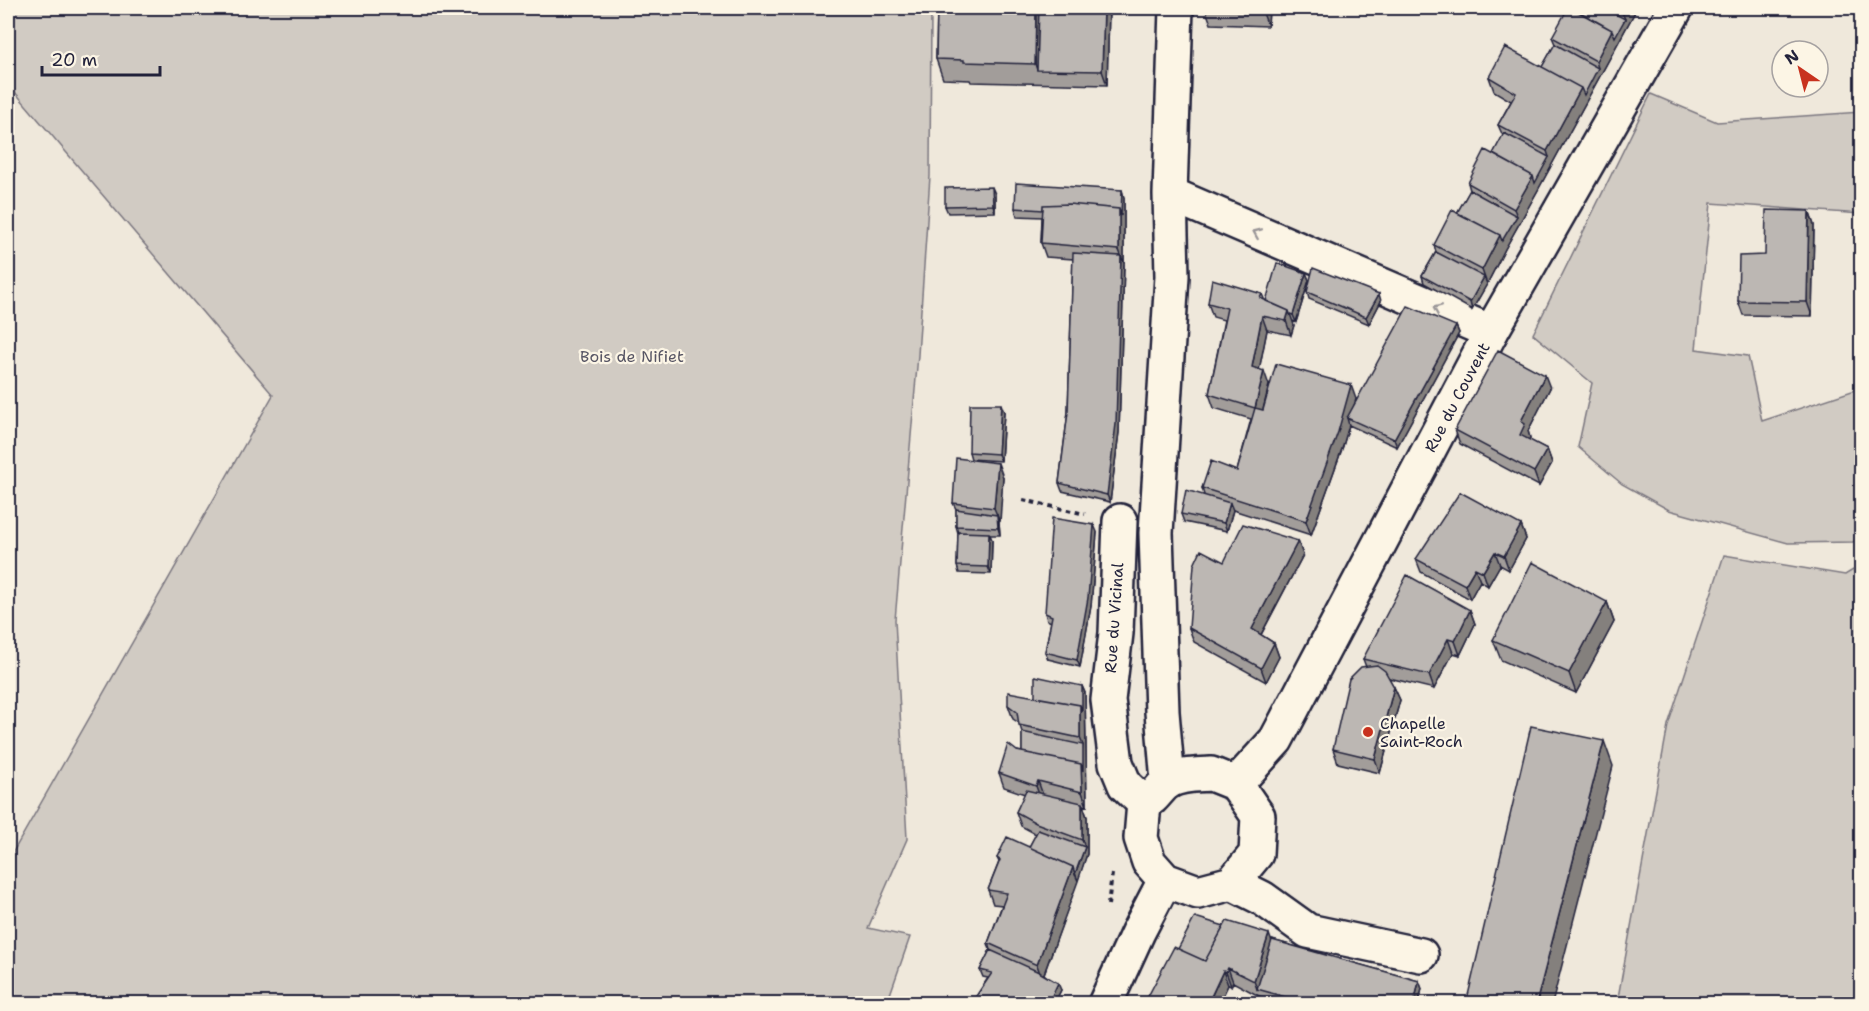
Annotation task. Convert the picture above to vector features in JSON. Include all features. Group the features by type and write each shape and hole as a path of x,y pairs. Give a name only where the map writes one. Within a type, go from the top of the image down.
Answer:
{"street":[{"path":"1156,792 1184,775 1211,774 1236,784 1258,816 1257,854 1232,883 1198,892 1165,880 1149,862 1141,838 1156,792 1162,712 1156,533 1172,276 1170,194 1176,8"},
{"name":"Rue du Couvent","path":"1236,784 1276,740 1491,332 1676,8"},
{"path":"1170,194 1491,332"},
{"name":"Rue du Vicinal","path":"1120,521 1116,633 1108,700 1116,763 1125,785 1156,792"},
{"path":"1105,1004 1165,880"},
{"path":"1232,883 1262,897 1308,931 1421,955"}],"path":[{"path":"1023,500 1120,521"}],"green space":[{"name":"Bois de Nifiet","path":"8,8 931,8 930,176 918,355 895,620 907,839 868,928 910,937 887,1003 8,1003 8,861 273,395 8,84"},
{"path":"1651,94 1717,122 1861,112 1861,214 1711,203 1696,349 1748,356 1762,421 1861,388 1861,537 1853,542 1788,543 1669,510 1622,484 1578,447 1592,383 1533,334"},
{"path":"1724,555 1845,575 1861,565 1861,1003 1617,1003 1668,725"}],"building":[{"path":"937,8 1036,8 1035,64 936,59"},
{"path":"1039,8 1104,8 1102,71 1037,70"},
{"path":"1568,8 1612,30 1596,61 1552,37"},
{"path":"1583,8 1604,8 1625,19 1615,37 1612,30 1580,12"},
{"path":"1555,44 1598,68 1584,95 1581,88 1542,67"},
{"path":"1505,47 1581,88 1547,151 1498,125 1516,93 1489,77"},
{"path":"1504,133 1549,157 1535,183 1533,176 1493,154"},
{"path":"1485,150 1533,176 1514,209 1468,183"},
{"path":"1016,183 1122,190 1121,216 1119,209 1069,204 1043,205 1043,210 1015,208"},
{"path":"992,187 993,205 945,206 945,188"},
{"path":"1470,190 1517,216 1502,241 1500,235 1457,213"},
{"path":"1069,204 1119,209 1119,250 1041,243 1043,205"},
{"path":"1452,210 1500,235 1482,270 1434,245"},
{"path":"1766,210 1809,211 1807,302 1738,301 1739,256 1765,255"},
{"path":"1436,252 1484,277 1470,302 1422,276"},
{"path":"1073,253 1121,256 1116,424 1107,495 1059,483 1068,412"},
{"path":"1277,263 1306,273 1293,315 1266,301"},
{"path":"1313,268 1379,294 1366,317 1307,292"},
{"path":"1212,279 1262,294 1260,298 1289,311 1286,321 1262,316 1252,367 1264,371 1255,408 1209,394 1227,308 1208,303"},
{"path":"1408,306 1456,326 1394,439 1347,418"},
{"path":"1498,350 1545,375 1521,421 1525,424 1520,435 1547,449 1534,472 1455,430"},
{"path":"1276,364 1351,385 1338,432 1306,521 1202,488 1211,461 1237,471 1255,408 1263,410"},
{"path":"970,404 1001,404 998,454 969,452"},
{"path":"956,458 998,463 994,508 953,503"},
{"path":"1186,490 1230,503 1224,523 1181,514"},
{"path":"1460,492 1521,525 1504,556 1495,552 1483,572 1475,568 1465,585 1416,559"},
{"path":"956,509 997,515 998,528 956,526"},
{"path":"1052,518 1094,525 1088,598 1077,660 1045,652 1052,616 1045,613"},
{"path":"1243,524 1298,541 1252,629 1274,643 1261,668 1189,628 1194,565 1201,550 1224,562"},
{"path":"958,532 989,533 988,567 957,566"},
{"path":"1532,562 1607,602 1569,673 1493,640"},
{"path":"1407,575 1470,610 1455,641 1448,639 1429,675 1363,659"},
{"name":"Chapelle Saint-Roch","path":"1377,665 1385,671 1394,687 1375,759 1333,749 1349,679 1361,667"},
{"path":"1035,676 1082,686 1082,712 1080,705 1035,697"},
{"path":"1008,692 1080,705 1080,738 1019,725 1017,712 1008,705"},
{"path":"1531,726 1604,741 1536,1004 1466,1004"},
{"path":"1022,732 1083,745 1083,771 1081,764 1022,752"},
{"path":"1008,744 1017,751 1081,764 1082,792 1038,781 1036,786 999,773"},
{"path":"1026,790 1082,803 1082,840 1036,823 1016,812"},
{"path":"1038,830 1085,847 1075,874 1073,867 1029,847"},
{"path":"1007,837 1073,867 1037,965 988,943 1007,893 988,890 1000,860 997,858"},
{"path":"1195,917 1224,926 1205,961 1178,949"},
{"path":"1227,921 1269,934 1254,981 1228,968 1226,972 1223,971 1209,1004 1144,1004 1174,947 1205,961"},
{"path":"1272,940 1419,981 1414,1004 1311,1004 1257,989"},
{"path":"990,950 1058,983 1048,1004 971,1004 992,973 980,970"}],"place":[{"name":"Chapelle Saint-Roch","path":"1368,732"}]}
